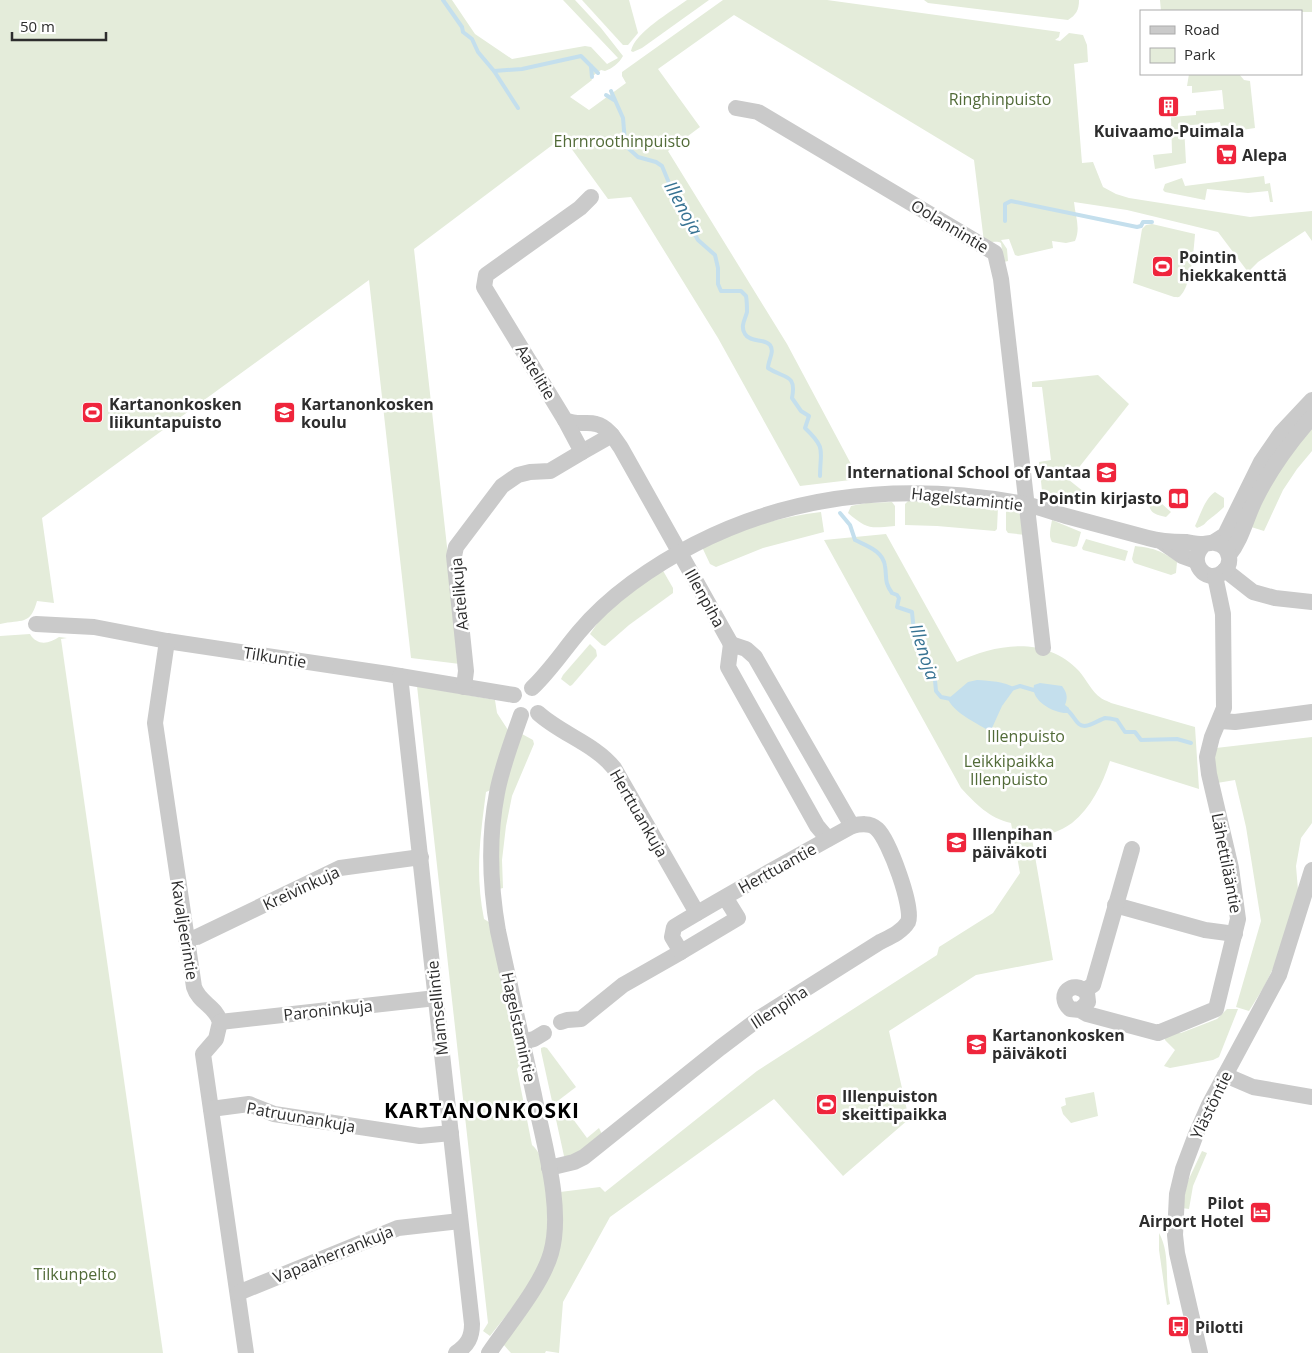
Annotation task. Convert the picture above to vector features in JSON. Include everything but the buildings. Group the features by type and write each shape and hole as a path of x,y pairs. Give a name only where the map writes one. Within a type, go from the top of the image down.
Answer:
{"street":[{"name":"Oolannintie","path":"736,108 758,112 995,253 1001,279 1027,505"},
{"name":"Aatelitie","path":"565,420 484,287 484,282 486,275 580,208 591,197"},
{"path":"1312,400 1281,433 1261,462 1225,535 1209,543 1197,554 1196,561 1199,569 1207,575 1223,567 1237,545 1253,503 1268,476 1290,441 1312,417"},
{"path":"565,420 577,424 595,423 612,435 680,552"},
{"path":"565,420 582,452"},
{"name":"Aatelikuja","path":"464,687 466,671 454,556 456,547 502,486 518,475 550,471 612,435"},
{"name":"Hagelstamintie","path":"532,688 545,676 578,632 594,615 631,584 680,552 696,542 742,523 822,500 862,495 944,494 1027,505 1162,542 1209,543"},
{"path":"1027,505 1042,648"},
{"name":"Hagelstamintie","path":"1162,542 1182,556 1196,561"},
{"path":"1209,543 1222,545 1223,567 1253,592 1275,598 1312,602"},
{"name":"Illenpiha","path":"680,552 731,644 728,667 817,826 828,839"},
{"name":"Lähettilääntie","path":"1132,849 1093,985 1084,990 1088,997 1088,1002 1080,1010 1087,1014 1158,1033 1216,1009 1238,919 1231,868 1209,774 1207,756 1212,736 1224,708 1223,567"},
{"name":"Tilkuntie","path":"36,624 94,627 167,641 514,695"},
{"name":"Kavaljeerintie","path":"167,641 155,723 186,939 196,994 213,1008 220,1022"},
{"name":"Illenpiha","path":"549,1168 574,1162 584,1157 761,1017 900,931 910,914 905,891 883,837 876,828 868,824 852,826 755,657 746,649 731,644"},
{"name":"Mamsellintie","path":"400,676 472,1324 469,1340"},
{"path":"532,688 540,694 542,699 541,709 530,717 521,715 514,709 514,695 520,689 532,688"},
{"path":"1220,721 1235,722 1312,712"},
{"name":"Herttuankuja","path":"538,713 558,729 607,760 614,768 697,913"},
{"name":"Hagelstamintie","path":"488,1353 538,1282 547,1266 552,1251 555,1231 549,1168 492,894 492,818 510,743 521,715"},
{"path":"828,839 852,826"},
{"name":"Herttuantie","path":"681,952 672,937 674,927 828,839"},
{"name":"Kreivinkuja","path":"186,939 197,936 340,868 420,857"},
{"name":"Ylästöntie","path":"1200,1353 1177,1253 1175,1235 1177,1194 1183,1169 1209,1105 1280,975 1312,870"},
{"name":"Herttuantie","path":"561,1022 581,1018 623,985 738,918 726,897"},
{"path":"1115,905 1205,930 1234,934"},
{"name":"Paroninkuja","path":"220,1022 436,998"},
{"path":"220,1022 216,1039 204,1054 246,1353"},
{"path":"522,1042 534,1039 544,1033"},
{"path":"1226,1075 1253,1087 1312,1097"},
{"name":"Patruunankuja","path":"211,1108 249,1104 274,1114 420,1136 451,1133"},
{"name":"Vapaaherrankuja","path":"238,1293 398,1228 460,1221"},
{"path":"456,1353 469,1340 488,1353"}],"green space":[{"name":"Kartanonkosken liikuntapuisto","path":"0,0 452,0 475,34 512,59 585,46 591,47 607,64 618,58 563,0 575,0 601,28 623,56 611,68 590,75 592,80 570,97 589,110 626,83 622,72 723,0 827,0 1060,32 1059,37 1055,40 1060,41 1069,33 1083,35 1087,45 1088,62 1074,64 1082,163 1093,162 1103,187 1129,198 1250,217 1312,211 1312,241 1305,231 1258,262 1248,272 1218,232 1127,210 1074,202 1078,226 1075,241 1066,243 1052,241 1053,248 1018,256 1015,255 1009,239 1001,240 1007,249 1008,261 1004,262 1001,243 984,242 974,160 734,15 658,69 700,127 668,151 787,344 859,479 800,486 718,338 631,197 608,199 563,137 414,249 460,664 411,658 369,280 42,518 54,603 37,601 28,618 0,624"},
{"path":"582,0 629,0 638,33 628,45 623,45"},
{"path":"687,0 709,0 642,48 631,51 639,37 646,30"},
{"path":"924,0 1079,0 1076,12 1068,20 928,3"},
{"path":"1160,0 1312,0 1312,12 1302,12 1302,10 1161,10"},
{"path":"1189,75 1240,75 1244,80 1250,81 1255,128 1222,133 1220,122 1184,126 1186,163 1155,169 1153,155 1172,153 1171,117 1196,115 1196,111 1224,109 1222,90 1192,93 1192,86 1187,86"},
{"path":"1264,176 1265,184 1270,183 1273,202 1270,202 1268,191 1248,193 1207,189 1205,200 1163,190 1165,184 1182,178 1185,186"},
{"name":"Pointin hiekkakenttä","path":"1152,224 1195,234 1190,275 1179,297 1133,283 1142,229 1146,225"},
{"path":"1098,375 1129,404 1069,480 1089,496 1086,503 1042,491 1039,462 1051,460 1042,387 1032,387 1032,382"},
{"path":"1312,424 1312,451 1283,490 1264,531 1248,526 1263,492"},
{"path":"1215,492 1224,498 1224,507 1197,528 1195,526 1203,507 1208,498"},
{"path":"1152,495 1171,512 1166,517 1157,515 1150,509 1149,496"},
{"path":"910,499 930,499 998,507 997,529 995,531 905,525 905,504"},
{"path":"892,502 895,506 895,526 870,527 848,513 851,506 866,503"},
{"path":"1006,508 1015,510 1022,516 1026,535 1008,533 1006,530"},
{"path":"821,512 824,532 763,548 716,567 710,564 702,547 730,534 760,524"},
{"path":"1052,520 1081,532 1077,546 1052,542 1050,534"},
{"name":"Illenpuisto","path":"886,534 957,662 1004,647 1020,646 1051,652 1066,660 1079,671 1095,692 1103,699 1195,727 1199,789 1110,761 1096,795 1079,817 1063,829 1032,839 1053,960 976,975 889,1031 909,1119 843,1176 774,1099 610,1217 563,1302 559,1353 546,1351 545,1353 511,1353 503,1344 549,1277 560,1192 600,1187 605,1192 757,1071 937,955 939,947 993,913 1020,873 1011,823 989,814 961,788 824,540"},
{"path":"1086,539 1128,551 1125,561 1083,550"},
{"path":"1135,546 1158,551 1172,558 1177,562 1176,573 1171,575 1134,563 1132,559"},
{"path":"662,569 673,588 673,593 629,625 605,646 590,634 603,615"},
{"name":"Tilkunpelto","path":"30,634 36,641 43,643 59,637 67,638 61,639 163,1353 0,1353 0,636"},
{"path":"590,644 596,650 597,656 570,686 561,679"},
{"path":"417,686 495,700 497,713 508,730 493,789 486,792 480,841 481,903 484,919 492,924 521,1063 517,1069 532,1145 540,1157 543,1167 550,1230 548,1245 539,1269 524,1293 490,1336 483,1331 488,1323"},
{"path":"522,734 533,740 534,744 512,796 502,860 503,888 499,889 498,859 503,799 510,766"},
{"path":"1312,737 1312,823 1301,838 1296,866 1298,890 1277,960 1264,987 1249,1011 1236,1007 1261,921 1246,827 1235,780 1217,783 1213,757 1216,748"},
{"path":"1227,1009 1238,1009 1219,1057 1213,1060 1170,1068 1164,1066 1175,1050 1165,1040 1164,1036 1181,1033 1217,1019"},
{"path":"541,1048 547,1048 576,1087 559,1100 587,1138 599,1128 602,1134 573,1156 564,1156 541,1051"},
{"path":"1094,1092 1098,1116 1071,1123 1063,1114 1061,1107 1066,1105 1065,1098"},
{"path":"1202,1151 1207,1153 1193,1186 1189,1209 1182,1208 1187,1183"},
{"path":"1159,1233 1163,1241 1166,1258 1170,1304 1167,1305 1159,1250"}],"water":[{"path":"977,680 1002,683 1015,688 1002,706 992,728 988,730 960,713 948,699 968,682"},
{"path":"1040,683 1062,686 1066,695 1065,705 1069,708 1068,713 1050,709 1040,701 1034,691 1034,685"}],"waterway":[{"name":"Illenoja","path":"443,0 462,27 463,32 472,39 478,52 494,71 522,69 581,56 598,73"},
{"name":"Illenoja","path":"591,66 592,77"},
{"path":"494,71 518,108"},
{"name":"Illenoja","path":"611,91 623,118 625,142 628,148 638,157 656,162 662,166 674,195 688,211 698,240 715,255 718,268 718,284 721,291 741,291 746,296 747,312 743,323 745,334 750,339 770,345 772,353 768,368 791,380 793,384 792,398 801,411 809,416 805,428 817,441 821,450 820,476"},
{"name":"Illenoja","path":"606,95 614,100"},
{"path":"1005,221 1005,204 1011,201 1137,227 1141,226 1143,222 1152,222"},
{"name":"Illenoja","path":"840,513 850,525 855,540 874,550 884,561 888,586 892,593 899,598 897,607 912,612 914,632 921,649 934,670 936,691 941,697 951,699"},
{"name":"Illenoja","path":"1011,689 1020,686 1037,691"},
{"name":"Illenoja","path":"1066,709 1082,726 1110,718 1117,720 1125,732 1135,732 1141,740 1177,739 1191,743"}],"place":[{"name":"Kuivaamo-Puimala","path":"1169,107"},
{"name":"Alepa","path":"1226,155"},
{"name":"Pointin hiekkakenttä","path":"1163,266"},
{"name":"Kartanonkosken liikuntapuisto","path":"93,413"},
{"name":"Kartanonkosken koulu","path":"285,413"},
{"name":"International School of Vantaa","path":"1107,472"},
{"name":"Pointin kirjasto","path":"1178,498"},
{"name":"Illenpihan päiväkoti","path":"956,843"},
{"name":"Kartanonkosken päiväkoti","path":"976,1044"},
{"name":"Illenpuiston skeittipaikka","path":"826,1105"},
{"name":"Pilot Airport Hotel","path":"1260,1212"},
{"name":"Pilotti","path":"1179,1327"}],"district":[{"name":"KARTANONKOSKI","path":"482,1111"}],"park label":[{"name":"Ringhinpuisto","path":"1000,99"},
{"name":"Ehrnroothinpuisto","path":"622,141"},
{"name":"Leikkipaikka Illenpuisto","path":"1009,770"}]}
